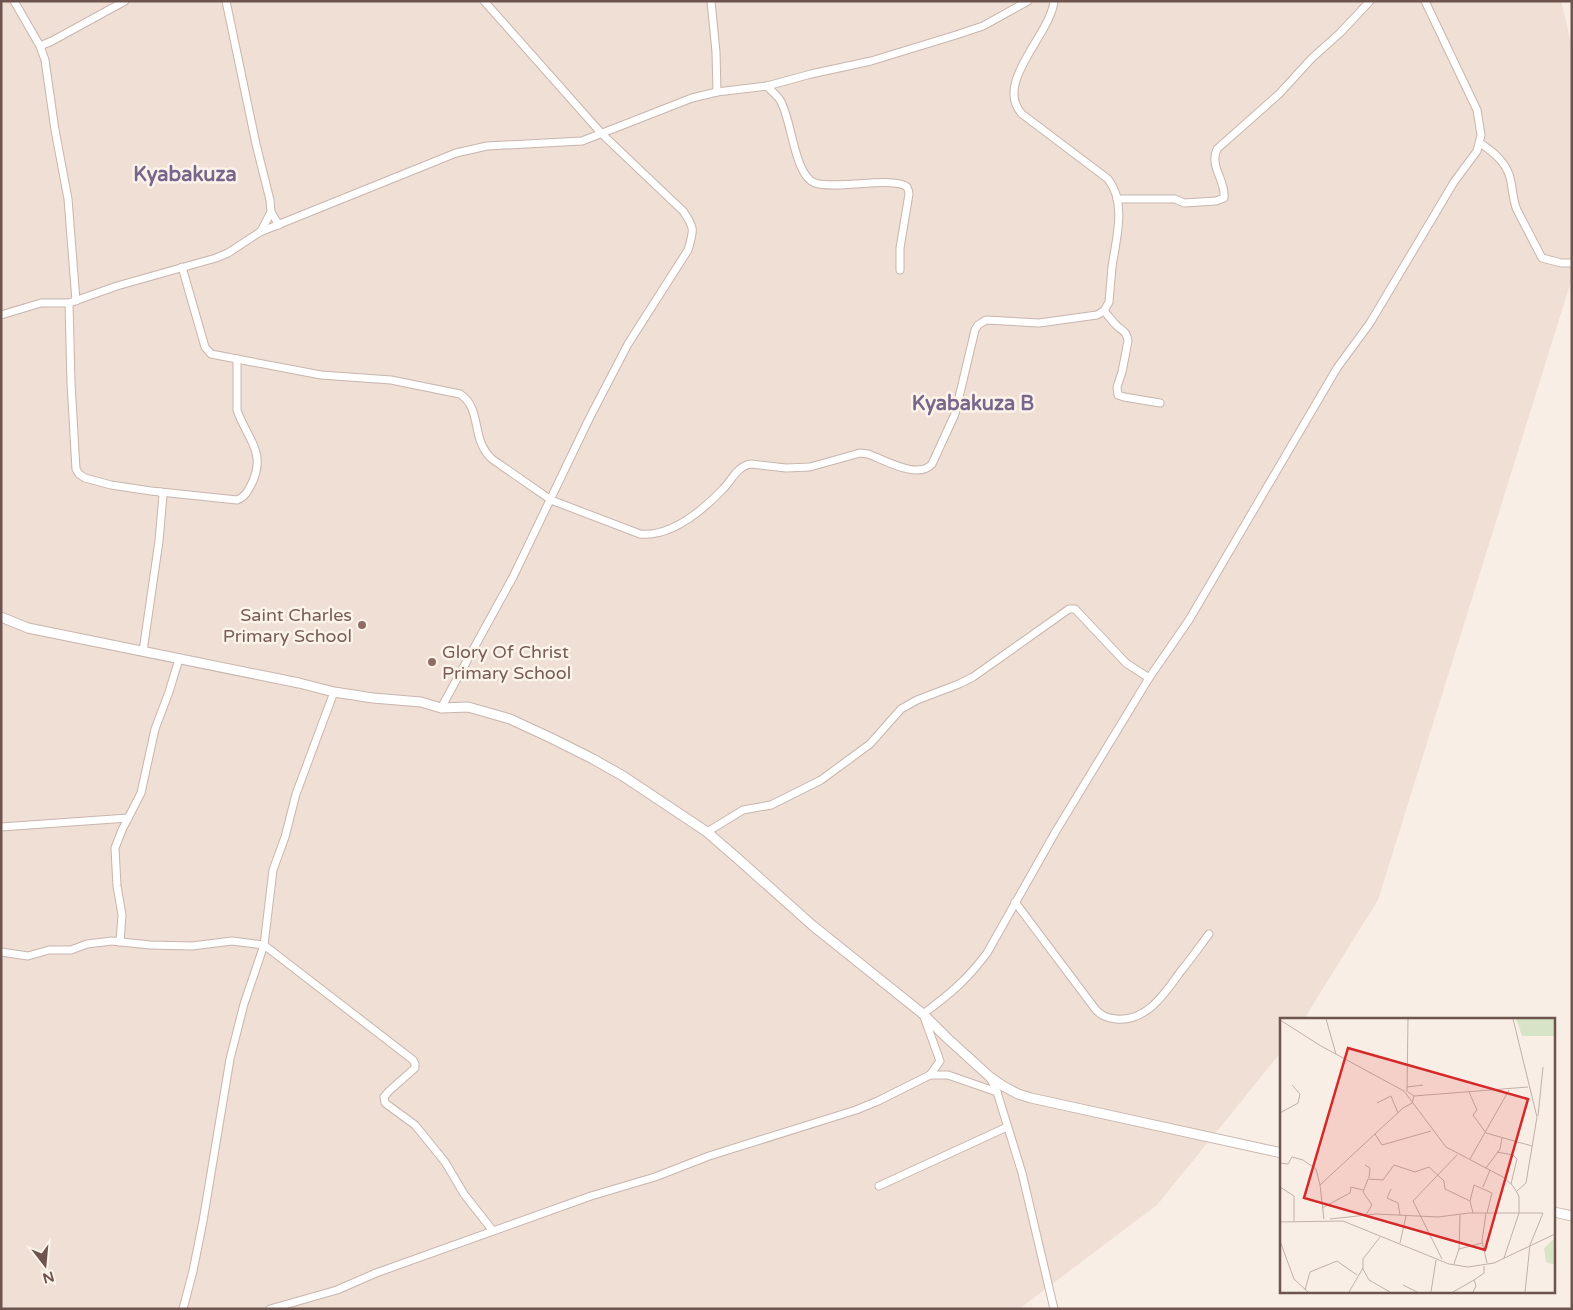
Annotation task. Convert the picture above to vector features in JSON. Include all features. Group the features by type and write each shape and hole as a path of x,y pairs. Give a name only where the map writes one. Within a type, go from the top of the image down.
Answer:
{"street":[{"path":"14,1 40,46 45,60 55,130 68,199 72,302 71,383 76,469 79,474 85,478 111,484 160,492 232,500 241,498 246,494 257,468 256,451 237,410 237,359"},
{"path":"40,46 125,1"},
{"path":"226,1 256,144 270,200 271,212 279,224"},
{"path":"441,708 513,577 589,419 628,344 688,250 692,234 692,224 683,211 602,134 484,1"},
{"path":"711,1 716,52 717,92"},
{"path":"1,315 41,303 72,302 117,286 216,258 228,253 260,232 456,153 487,146 582,141 692,98 717,92 767,86 871,61 956,35 983,26 1028,1"},
{"path":"182,267 205,346 211,354 321,376 392,380 460,394 471,405 480,443 484,452 492,459 551,500 640,534 651,535 660,533 681,523 724,489 740,468 746,465 786,468 810,467 860,453 868,454 909,470 923,471 932,464 955,414 975,330 978,325 986,320 1039,323 1088,317 1100,314 1109,302 1117,239 1117,199 1113,186 1108,179 1022,114 1015,101 1013,89 1026,59 1051,13 1054,1"},
{"path":"1117,199 1175,199 1184,203 1216,201 1224,198 1223,187 1214,156 1217,149 1279,94 1312,58 1340,33 1370,1"},
{"path":"923,1014 958,987 987,953 1056,830 1149,678 1189,620 1336,368 1370,323 1454,182 1471,160 1480,143 1482,135 1481,124 1475,105 1425,1"},
{"path":"767,86 780,101 797,156 805,176 809,180 823,185 893,183 908,188 909,194 900,248 900,270"},
{"path":"1480,143 1493,152 1510,175 1517,210 1542,258 1561,263 1572,263"},
{"path":"260,232 271,212"},
{"path":"1104,311 1114,323 1127,333 1128,341 1117,388 1118,395 1124,398 1160,403"},
{"path":"143,651 164,495 160,492"},
{"path":"707,832 743,810 771,805 821,780 870,744 901,709 973,676 1069,609 1075,609 1126,663 1149,678"},
{"path":"1,617 28,628 334,692 373,698 421,702 441,708 468,707 510,719 551,738 623,776 707,832 812,925 923,1014 946,1037 1002,1086 1031,1098 1280,1153"},
{"path":"120,942 122,915 117,886 116,848 122,830 141,793 155,729 179,659"},
{"path":"183,1309 194,1270 230,1059 244,1004 264,945 273,870 296,794 334,692"},
{"path":"1,827 128,818"},
{"path":"1015,902 1096,1010 1102,1016 1110,1019 1124,1020 1138,1016 1150,1009 1161,998 1209,934"},
{"path":"1,952 28,956 49,950 71,950 94,943 120,942 192,946 232,941 264,945 413,1060 415,1068 389,1091 384,1097 385,1103 415,1125 445,1162 464,1194 493,1232"},
{"path":"923,1014 940,1061 930,1075"},
{"path":"270,1309 337,1290 591,1196 655,1177 709,1156 856,1110 930,1075 948,1075 997,1092"},
{"path":"990,1077 997,1092 1022,1173 1054,1309"},
{"path":"879,1186 1007,1127"},
{"path":"1556,1212 1572,1216"}],"shaded area":[{"path":"1,1 1561,1 1572,46 1572,278 1378,900 1305,1018 1280,1018 1280,1053 1157,1205 1019,1309 1,1309"}],"place":[{"name":"Saint Charles Primary School","path":"362,625"},
{"name":"Glory Of Christ Primary School","path":"432,662"}],"district":[{"name":"Kyabakuza","path":"185,174"},
{"name":"Kyabakuza B","path":"973,403"}]}
